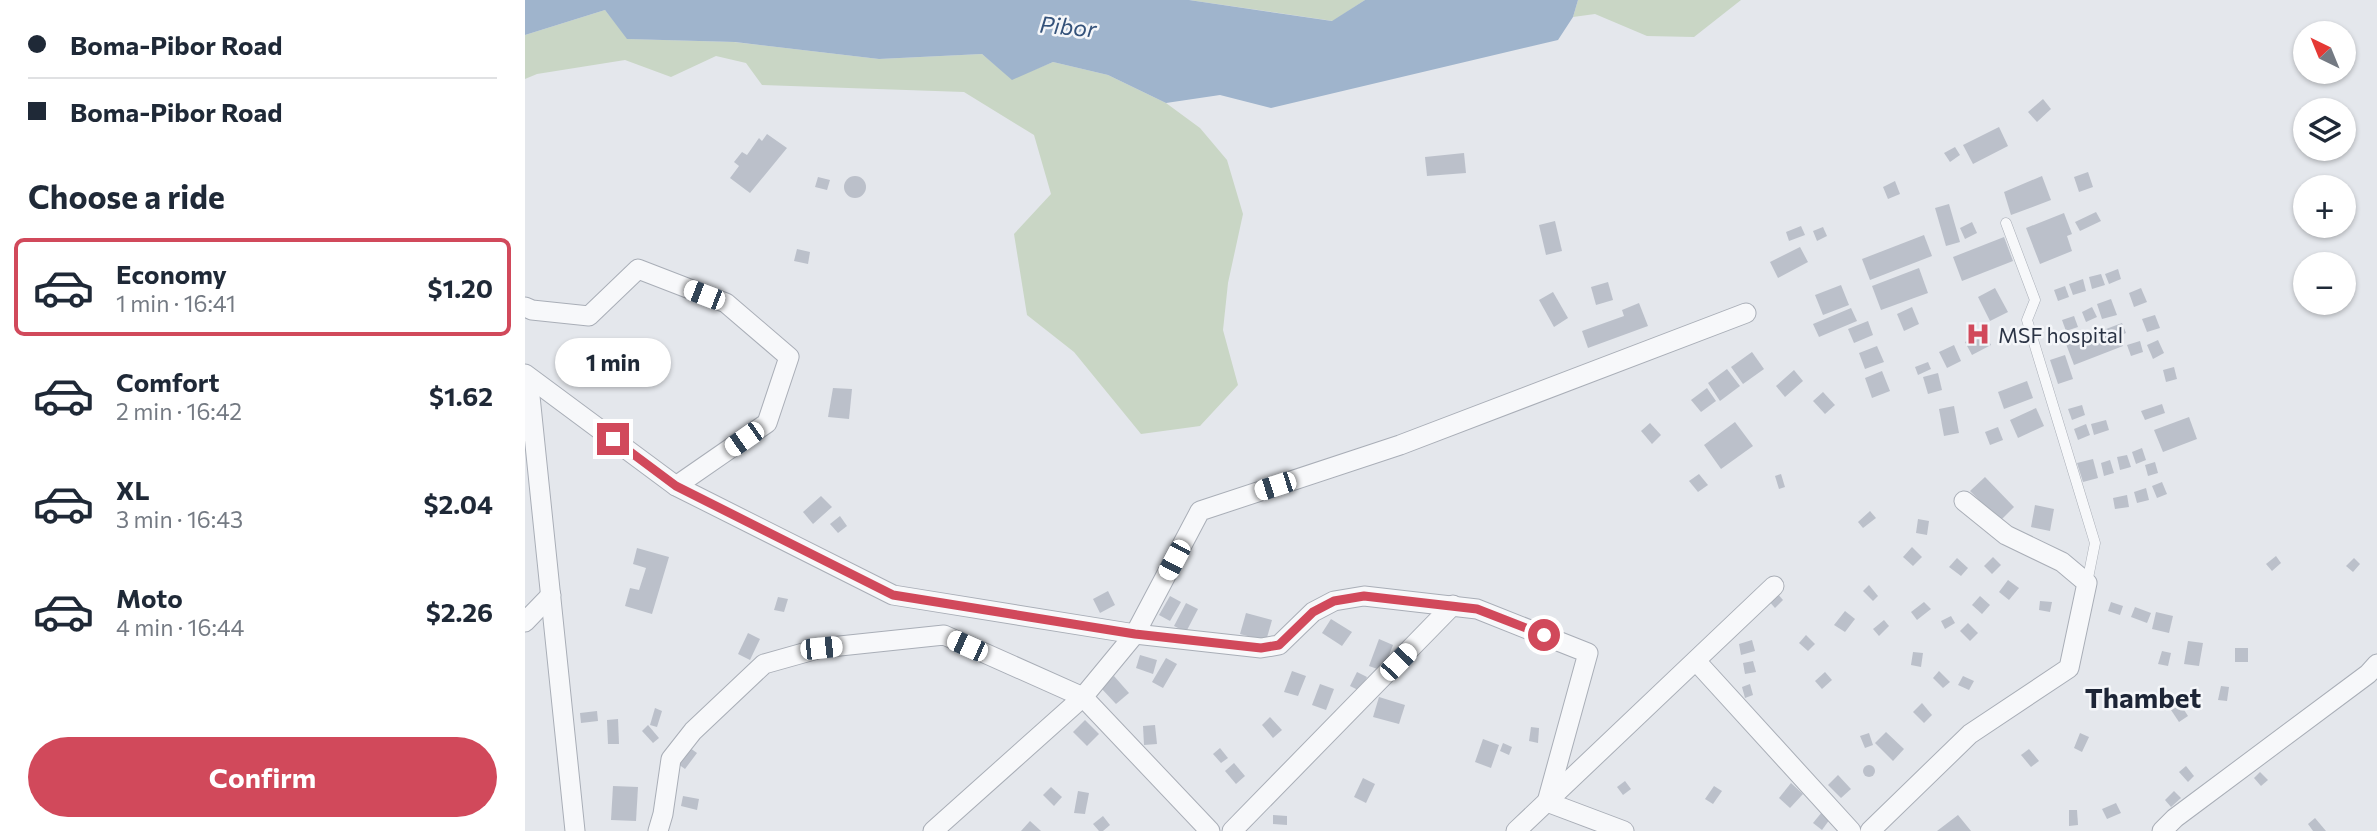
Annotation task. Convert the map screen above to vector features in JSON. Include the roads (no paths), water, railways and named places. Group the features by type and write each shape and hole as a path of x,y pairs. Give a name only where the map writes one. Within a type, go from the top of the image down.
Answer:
{"street":[{"path":"525,307 589,316 638,269 726,303 789,357 767,423 676,486"},
{"path":"933,831 1083,697 1135,634 1200,511 1400,445 1747,313"},
{"path":"527,375 676,486 893,595 1135,634 1261,648 1279,645 1313,612 1334,601 1364,596 1477,609 1588,653 1547,802"},
{"path":"527,375 575,831"},
{"path":"1870,831 1970,734 2069,668 2087,583 2062,562 2006,535 1964,501"},
{"path":"1516,831 1774,586"},
{"path":"525,622 551,595"},
{"path":"1232,831 1453,605"},
{"path":"658,831 663,814 670,759 693,732 764,664 821,648 944,635 1083,697 1210,831"},
{"path":"1696,661 1851,831"},
{"path":"2162,831 2175,818 2374,674"},
{"path":"1547,802 1624,831"}],"lane":[{"path":"2006,223 2035,300 2027,320 2095,543 2087,583"}],"water":[{"name":"Pibor","path":"525,0 1189,0 1332,21 1365,0 1578,0 1573,17 1558,40 1271,108 1220,95 1166,103 1108,75 1053,62 1012,80 982,54 879,59 735,42 627,39 605,10 525,35"}],"place":[{"name":"MSF hospital","path":"1978,334"}],"district":[{"name":"Thambet","path":"2143,697"}]}
